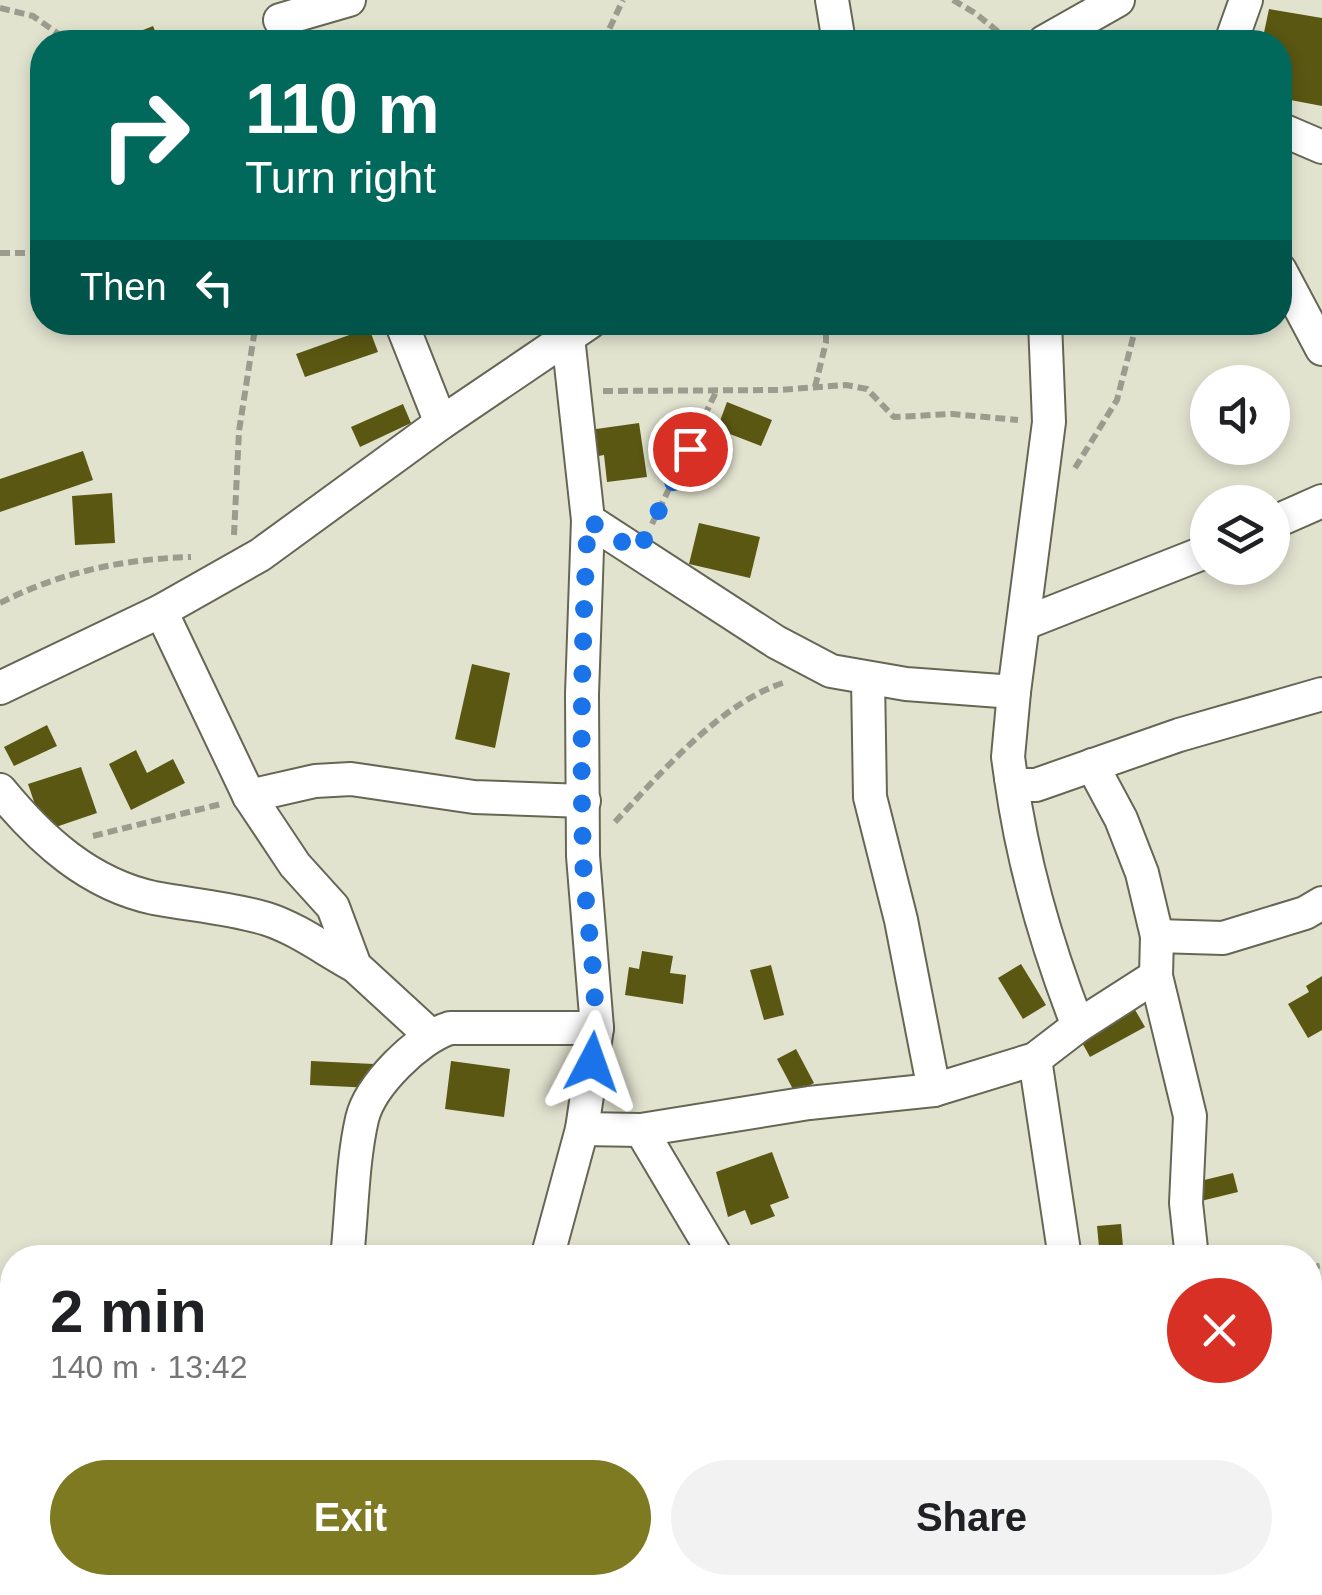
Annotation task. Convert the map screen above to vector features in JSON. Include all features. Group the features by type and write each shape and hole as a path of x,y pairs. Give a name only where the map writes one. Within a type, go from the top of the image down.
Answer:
{"street":[{"path":"280,21 350,0"},
{"path":"832,0 837,30"},
{"path":"1065,30 1118,0"},
{"path":"1235,30 1246,0"},
{"path":"1292,133 1322,146"},
{"path":"1292,293 1322,349"},
{"path":"405,335 441,423"},
{"path":"0,688 161,611 260,555 441,423 572,335"},
{"path":"547,1245 582,1129 596,1028 583,856 582,694 588,520 575,391 579,335"},
{"path":"1046,335 1049,422 1008,758 1021,850 1046,944 1078,1026"},
{"path":"1290,515 1322,501"},
{"path":"588,520 776,642 830,671 868,680 1014,692"},
{"path":"1024,622 1190,558"},
{"path":"161,611 248,796 295,864 333,907 355,966"},
{"path":"868,680 870,796 901,920 934,1090"},
{"path":"1011,778 1021,785 1036,785 1322,694"},
{"path":"1092,765 1121,819 1142,872 1157,936 1156,976 1190,1116 1186,1202 1191,1245"},
{"path":"248,796 314,781 350,779 474,797 584,800"},
{"path":"0,790 73,863 150,897 268,920 355,966 429,1034"},
{"path":"1157,936 1223,938 1304,913 1322,903"},
{"path":"582,1129 641,1130 809,1103 934,1090 1036,1058 1156,976"},
{"path":"348,1245 362,1116 390,1072 429,1034 450,1028 596,1028"},
{"path":"1036,1058 1063,1245"},
{"path":"641,1130 709,1245"}],"path":[{"path":"608,30 623,0"},
{"path":"953,0 994,30"},
{"path":"0,8 32,16 52,30"},
{"path":"0,253 30,254"},
{"path":"254,335 239,431 234,556 260,555"},
{"path":"815,388 826,335"},
{"path":"1038,517 1086,455 1117,400 1134,335"},
{"path":"575,391 867,389 894,416 952,414 1049,422"},
{"path":"638,552 716,392"},
{"path":"0,602 74,572 143,558 198,557"},
{"path":"583,856 708,729 779,684 830,671"},
{"path":"53,847 248,796"}],"building":[{"path":"1269,9 1322,18 1322,106 1292,100 1292,30 1265,30"},
{"path":"349,335 372,335 378,352 305,377 296,354"},
{"path":"727,402 772,420 761,446 717,429"},
{"path":"403,404 411,423 360,447 351,427"},
{"path":"639,423 647,477 607,482 604,455 593,457 589,430"},
{"path":"83,451 93,480 0,512 0,479"},
{"path":"112,493 115,543 75,545 72,496"},
{"path":"699,523 760,537 750,578 689,564"},
{"path":"472,664 510,673 495,748 455,739"},
{"path":"47,725 57,746 14,766 4,747"},
{"path":"136,750 147,773 173,759 185,783 131,810 109,764"},
{"path":"81,767 97,813 44,831 28,784"},
{"path":"642,951 673,956 670,973 686,975 683,1004 625,995 629,967 639,969"},
{"path":"1021,964 1046,1005 1023,1019 998,978"},
{"path":"771,965 784,1015 764,1020 750,970"},
{"path":"1322,976 1322,1030 1308,1038 1288,1004 1309,992 1306,986"},
{"path":"1134,1008 1145,1027 1090,1057 1080,1039"},
{"path":"796,1049 814,1083 795,1093 777,1059"},
{"path":"311,1061 374,1064 373,1088 310,1085"},
{"path":"451,1061 510,1069 504,1117 445,1109"},
{"path":"772,1152 789,1198 770,1205 775,1216 751,1225 745,1210 728,1217 716,1172"},
{"path":"1233,1173 1238,1192 1197,1202 1192,1183"},
{"path":"1121,1224 1123,1245 1099,1245 1097,1226"}],"route":[{"path":"592,1062 596,1028 583,856 582,694 588,520 638,552 690,449"}]}
